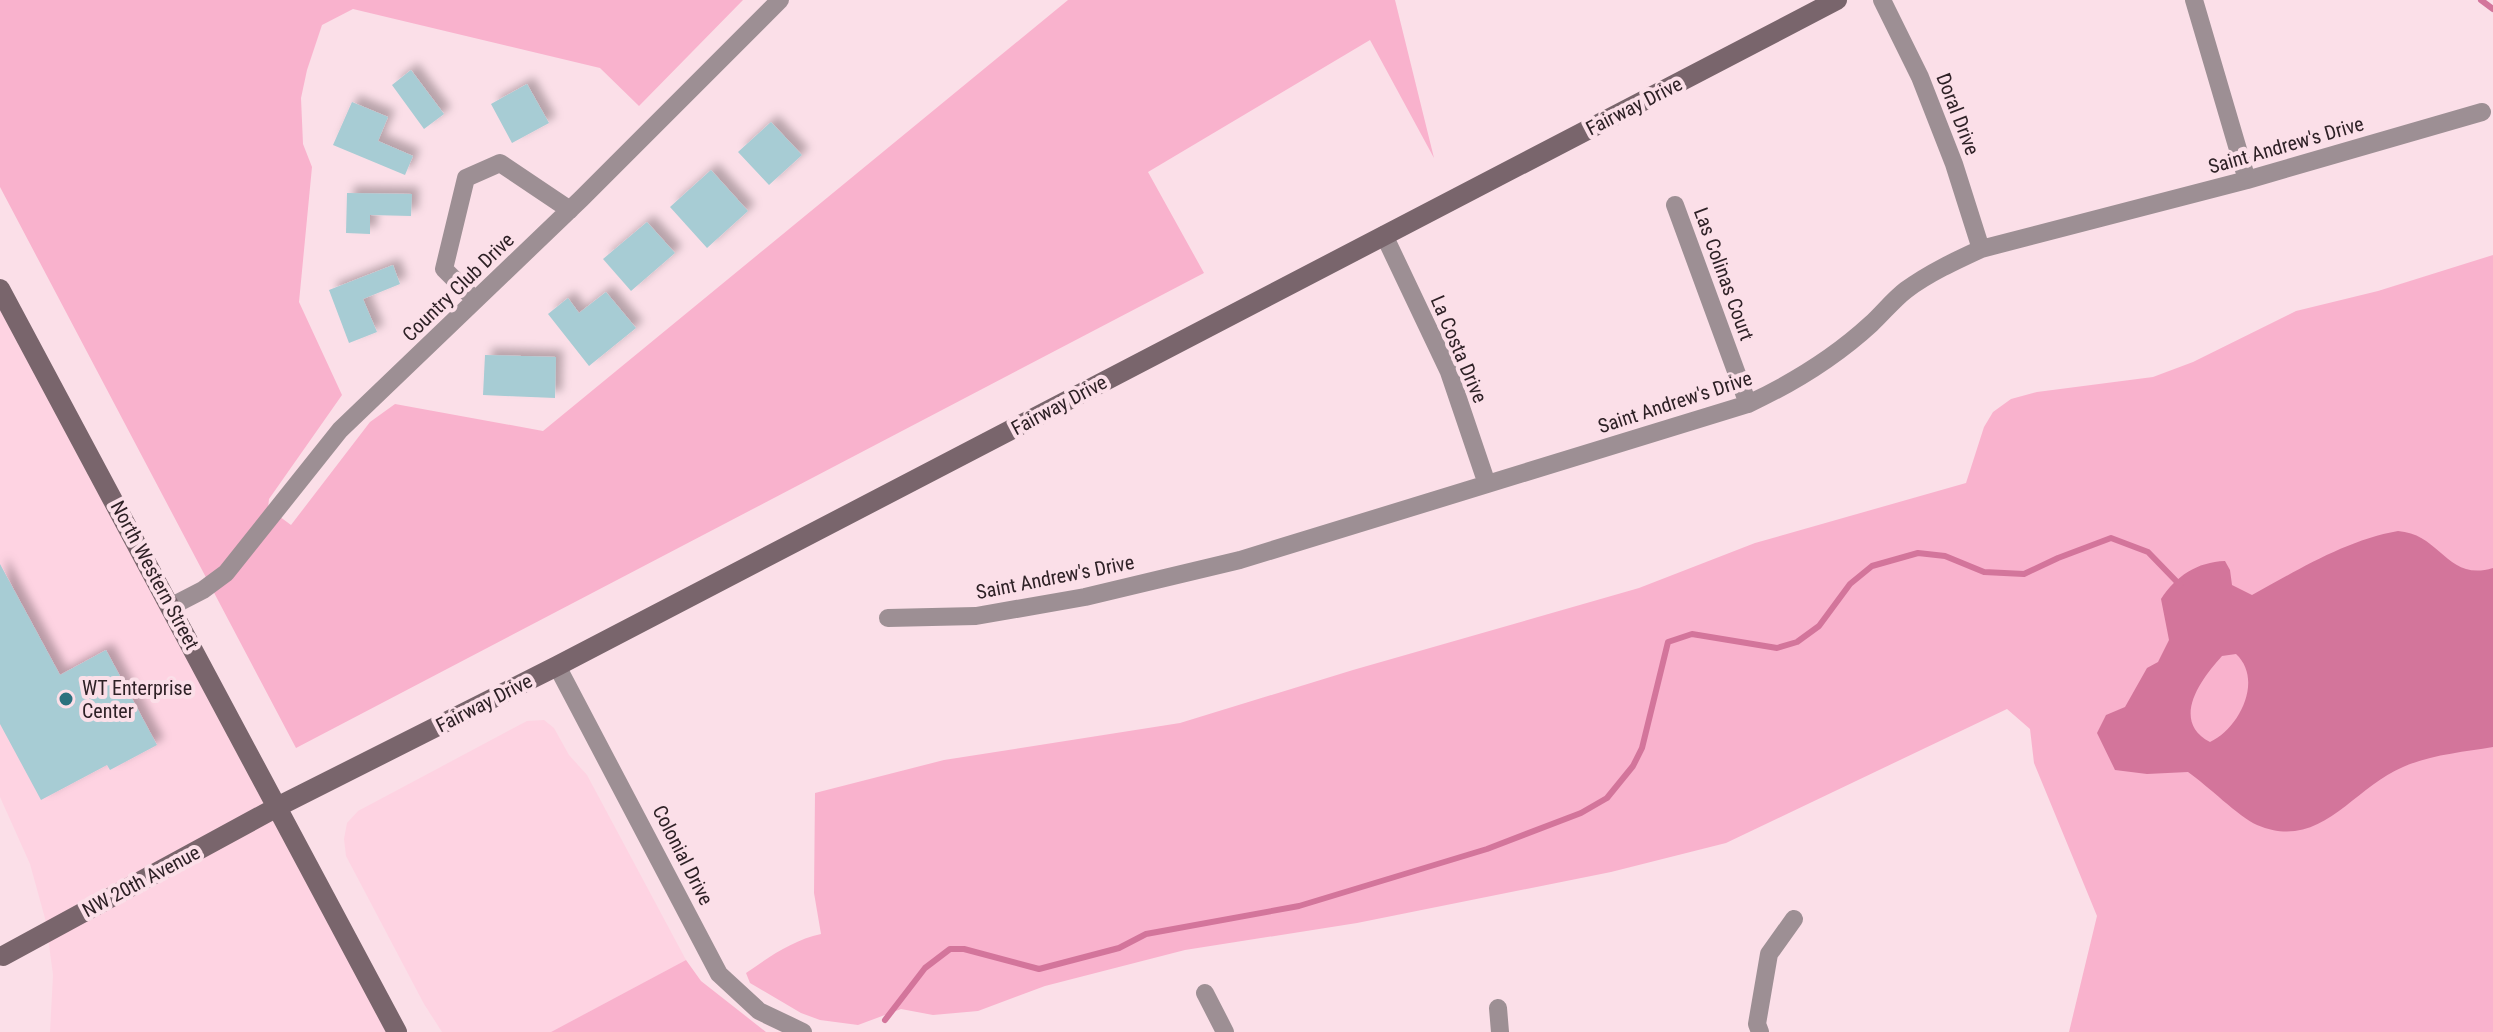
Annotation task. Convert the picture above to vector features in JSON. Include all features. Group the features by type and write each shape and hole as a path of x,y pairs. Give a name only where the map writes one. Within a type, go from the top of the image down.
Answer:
{"main road":[{"name":"Fairway Drive","path":"279,806 557,666 1837,0"},
{"name":"North Western Street","path":"0,289 279,806 397,1032"},
{"name":"NW 20th Avenue","path":"3,956 279,806"}],"street":[{"name":"Country Club Drive","path":"172,606 203,590 226,573 340,430 570,210 780,0"},
{"name":"Doral Drive","path":"1882,0 1920,77 1954,164 1981,249"},
{"path":"2194,0 2247,180"},
{"name":"Saint Andrew's Drive","path":"888,618 976,616 1085,597 1240,560 1748,404 1791,384 1833,356 1871,325 1904,291 1940,268 1981,249 2247,180 2482,112"},
{"path":"475,300 444,269 466,178 500,163 570,210"},
{"name":"Las Colinas Court","path":"1675,205 1748,404"},
{"name":"La Costa Drive","path":"1384,235 1449,372 1487,484"},
{"name":"Colonial Drive","path":"557,666 719,974 759,1011 803,1032"},
{"path":"1760,1032 1757,1024 1769,954 1794,919"},
{"path":"1205,993 1225,1032"},
{"path":"1498,1008 1500,1032"}],"shaded area":[{"path":"0,0 743,0 639,106 600,68 353,9 322,25 301,98 303,144 312,167 299,302 342,395 269,499 268,508 291,525 370,422 395,404 543,431 1068,0 1395,0 1434,158 1370,40 1148,172 1204,273 296,748 0,187"},
{"path":"2493,255 2493,1032 2069,1032 2097,916 2034,763 2030,729 2007,709 1726,843 1611,872 1357,923 1185,950 1045,986 978,1011 933,1015 901,1009 858,1025 820,1020 801,1013 750,983 746,973 772,955 821,934 814,893 815,793 944,760 1180,723 1639,588 1755,543 1966,483 1984,427 1993,412 2011,399 2037,392 2153,377 2193,362 2296,311 2378,291"},
{"path":"0,289 397,1032 50,1032 53,975 46,922 30,864 0,797"},
{"path":"2398,531 2413,534 2465,569 2477,571 2493,568 2493,747 2435,757 2403,767 2384,777 2334,814 2299,830 2279,831 2257,825 2188,772 2147,774 2115,770 2097,733 2106,715 2125,707 2147,668 2158,662 2169,640 2161,599 2180,577 2196,567 2225,561 2232,585 2252,595 2323,557 2379,535","holes":["2236,654 2248,677 2244,703 2230,726 2210,742 2198,733 2192,723 2193,700 2198,688 2222,656"]},
{"path":"544,720 554,728 569,755 587,775 686,960 551,1032 442,1032 346,856 344,839 347,823 358,811 527,721"},
{"path":"686,960 701,981 766,1032 551,1032"}],"building":[{"path":"411,70 444,114 424,129 392,85"},
{"path":"527,84 549,123 512,143 491,104"},
{"path":"352,102 388,117 378,141 413,156 405,175 333,145"},
{"path":"771,122 802,155 769,185 738,152"},
{"path":"711,170 748,211 707,248 670,207"},
{"path":"347,193 412,194 411,216 370,215 370,234 346,233"},
{"path":"647,222 675,253 631,291 603,259"},
{"path":"393,265 400,284 363,299 377,332 349,343 329,290"},
{"path":"606,292 636,328 589,366 548,314 568,298 579,313"},
{"path":"485,355 556,357 555,398 483,395"},
{"name":"WT Enterprise Center","path":"0,564 60,675 106,650 157,745 110,770 107,765 41,800 0,724"}],"waterway":[{"path":"2481,0 2493,9"},
{"path":"885,1020 925,968 950,949 964,949 1039,969 1119,948 1146,934 1299,906 1487,849 1581,813 1607,798 1633,766 1642,748 1668,642 1692,634 1777,648 1797,642 1819,626 1850,584 1872,566 1918,553 1945,556 1984,572 2024,574 2111,538 2148,552 2180,585"}],"place":[{"name":"WT Enterprise Center","path":"66,699"}]}
